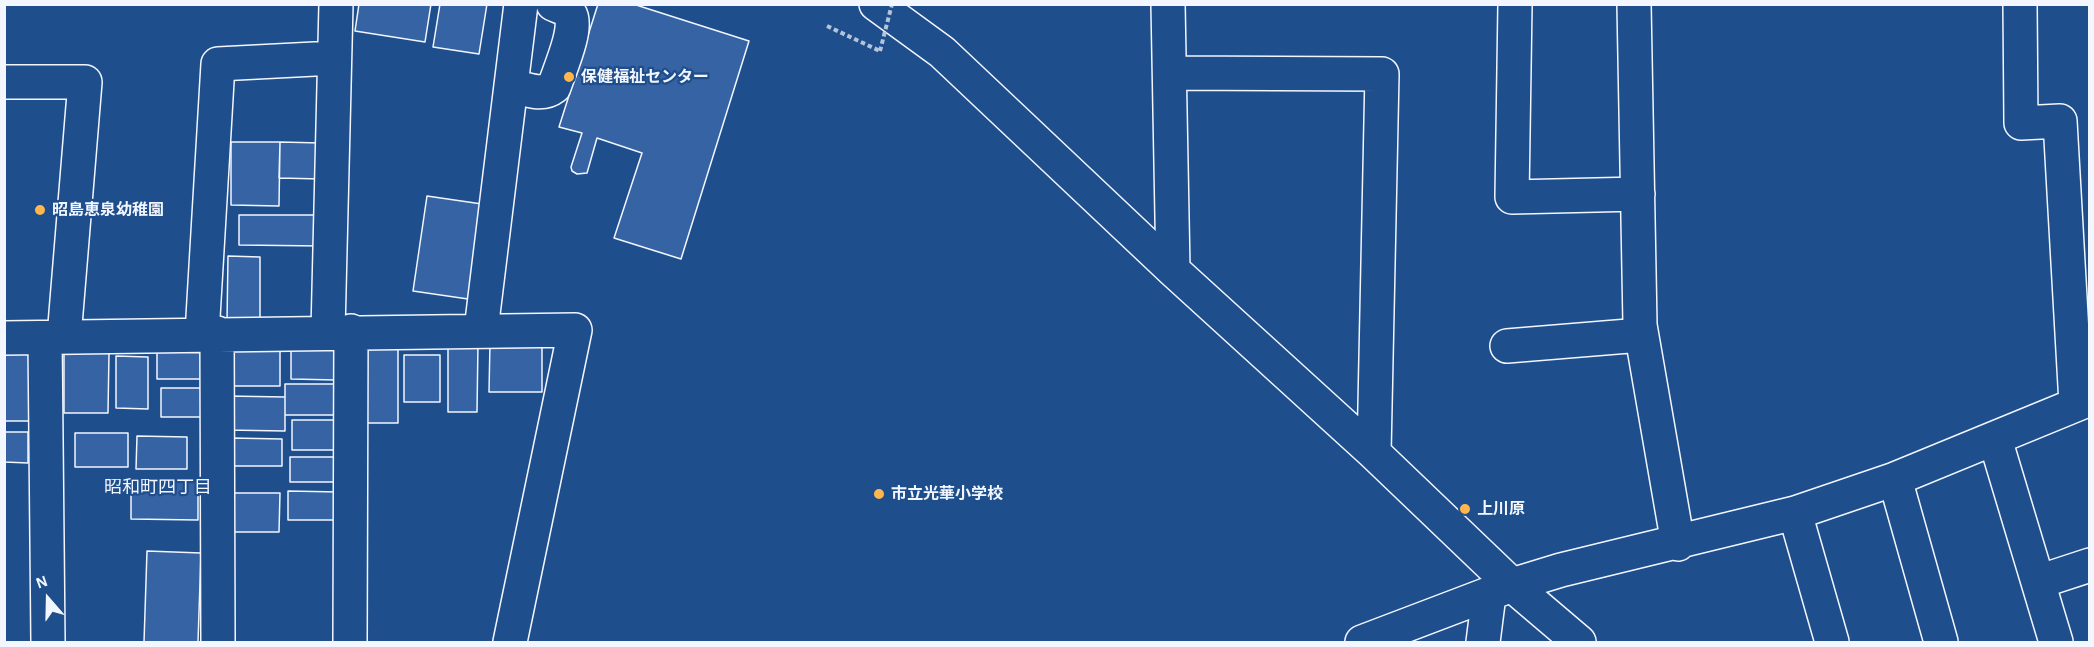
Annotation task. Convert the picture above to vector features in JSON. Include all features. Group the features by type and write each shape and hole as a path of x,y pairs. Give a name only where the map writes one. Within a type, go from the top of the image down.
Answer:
{"street":[{"path":"336,4 334,58 339,331 350,642"},
{"path":"481,330 521,4"},
{"path":"511,85 539,93 547,92 554,87 573,27 571,16 565,9 554,4"},
{"path":"876,4 942,52 1173,270 1374,453 1500,590 1579,642"},
{"path":"1168,4 1173,270"},
{"path":"1515,4 1512,198 1638,194"},
{"path":"1634,4 1641,335 1678,544"},
{"path":"1362,642 1500,590 1561,570 1678,544 1795,513 1895,479 2083,402 2060,121 2022,123 2020,4"},
{"path":"218,642 210,334 218,64 334,58"},
{"path":"1170,73 1382,74 1374,453"},
{"path":"4,82 85,82 55,337 48,642"},
{"path":"4,338 339,331 575,330 510,642"},
{"path":"1507,346 1641,335"},
{"path":"1995,439 2056,642"},
{"path":"1895,479 1941,642"},
{"path":"1795,513 1832,642"},
{"path":"2038,582 2090,564"},
{"path":"1483,642 1500,590"}],"path":[{"path":"827,26 880,51 892,4"}],"building":[{"path":"359,4 431,4 425,42 355,31"},
{"path":"440,4 487,4 479,54 433,47"},
{"path":"598,4 633,4 749,41 681,259 614,238 642,153 597,138 587,173 577,174 572,171 571,167 582,133 559,127"},
{"path":"231,142 280,142 279,206 231,205"},
{"path":"280,142 321,143 321,179 279,178"},
{"path":"427,196 482,204 468,299 413,291"},
{"path":"239,215 323,215 322,246 239,245"},
{"path":"228,256 260,257 260,321 227,321"},
{"path":"448,342 478,343 477,412 448,412"},
{"path":"490,343 542,343 542,392 489,392"},
{"path":"365,345 398,345 398,423 364,423"},
{"path":"228,347 280,347 280,386 228,386"},
{"path":"157,349 205,349 205,379 157,379"},
{"path":"291,349 336,349 336,380 291,379"},
{"path":"64,352 109,353 108,413 64,413"},
{"path":"4,353 31,353 31,421 4,421"},
{"path":"404,355 440,355 440,402 404,402"},
{"path":"116,356 148,357 148,409 116,408"},
{"path":"285,384 346,384 346,415 285,415"},
{"path":"161,388 211,388 210,417 161,417"},
{"path":"227,396 285,397 285,431 226,430"},
{"path":"292,420 341,420 341,450 292,450"},
{"path":"4,432 28,432 28,463 4,462"},
{"path":"75,433 128,433 128,467 75,467"},
{"path":"137,436 187,437 187,469 136,469"},
{"path":"231,438 282,439 282,466 231,466"},
{"path":"290,457 342,457 342,482 290,482"},
{"path":"131,480 198,480 198,520 131,519"},
{"path":"288,491 339,492 339,520 288,520"},
{"path":"233,493 280,493 279,532 233,532"},
{"path":"147,551 201,553 198,642 144,642"}],"place":[{"name":"保健福祉センター","path":"569,77"},
{"name":"昭島恵泉幼稚園","path":"40,210"},
{"name":"市立光華小学校","path":"879,494"},
{"name":"上川原","path":"1465,509"}],"district":[{"name":"昭和町四丁目","path":"158,488"}]}
